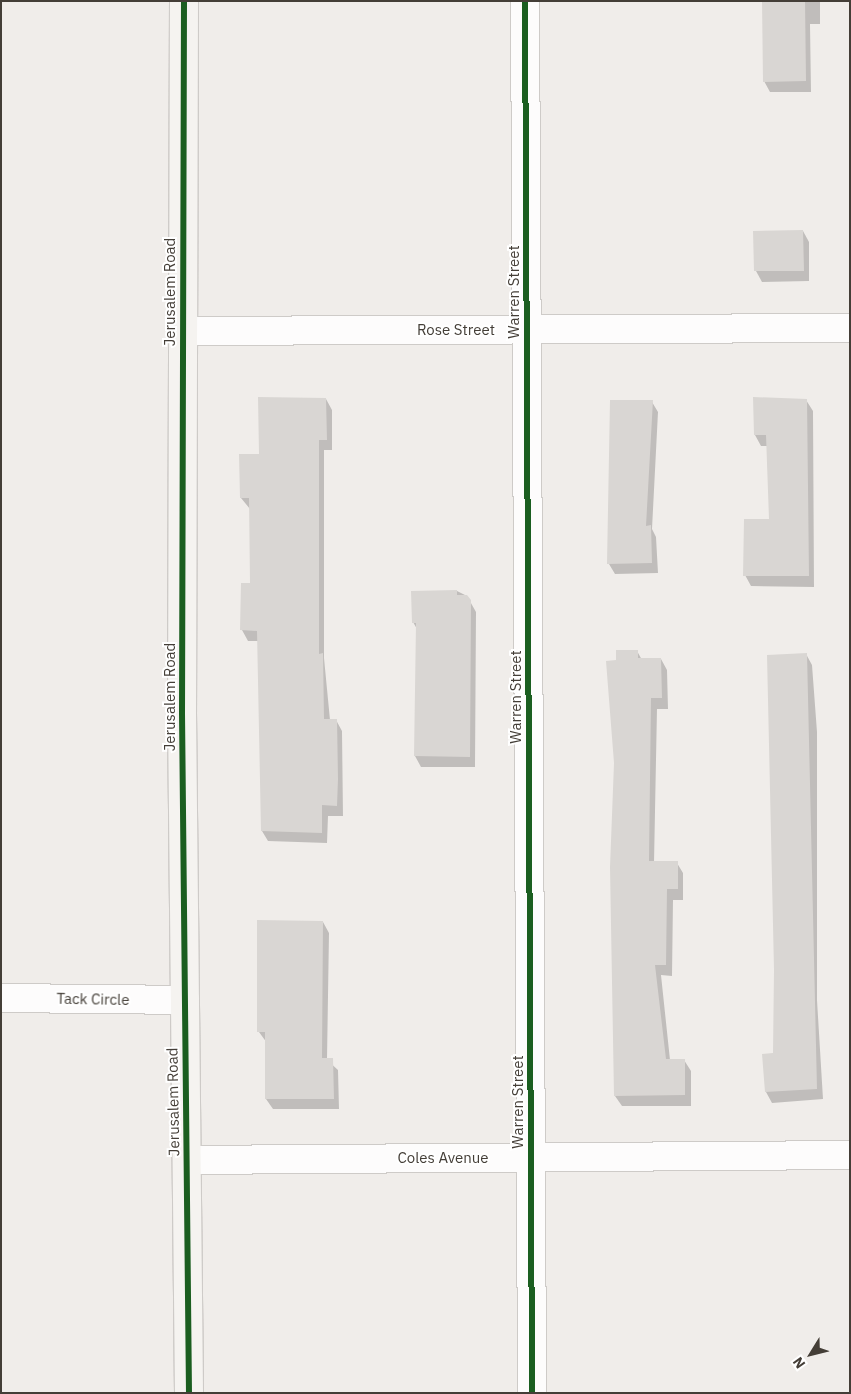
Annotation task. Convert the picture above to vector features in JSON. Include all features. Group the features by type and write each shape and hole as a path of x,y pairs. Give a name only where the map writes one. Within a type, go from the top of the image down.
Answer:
{"street":[{"name":"Jerusalem Road","path":"184,1 185,1000 189,1393"},
{"name":"Warren Street","path":"525,1 532,1393"},
{"name":"Rose Street","path":"183,331 850,328"},
{"name":"Tack Circle","path":"1,998 185,1000"},
{"name":"Coles Avenue","path":"186,1160 850,1155"}],"building":[{"path":"762,1 805,1 806,81 763,82"},
{"path":"803,230 804,271 754,271 753,231"},
{"path":"258,397 326,398 327,440 319,440 319,654 323,653 324,719 337,719 338,779 337,806 322,805 322,833 261,831 257,631 240,630 241,583 250,583 249,498 240,498 239,454 259,454"},
{"path":"753,397 807,399 809,576 743,576 744,519 769,519 766,435 754,435"},
{"path":"610,400 653,400 646,526 651,525 652,563 607,564"},
{"path":"457,590 457,595 467,595 471,600 470,757 414,756 416,623 412,623 411,591"},
{"path":"616,650 638,650 638,658 661,658 662,698 651,698 649,861 678,861 678,889 667,889 666,965 655,965 666,1059 685,1059 685,1095 614,1096 610,867 614,763 606,661 616,660"},
{"path":"807,653 817,1089 765,1092 762,1054 773,1053 774,970 767,655"},
{"path":"257,920 323,921 322,1058 333,1058 334,1099 265,1099 265,1032 257,1032"}],"cycle path":[{"path":"184,1 182,713 189,1393"},
{"path":"525,1 532,1393"}]}
